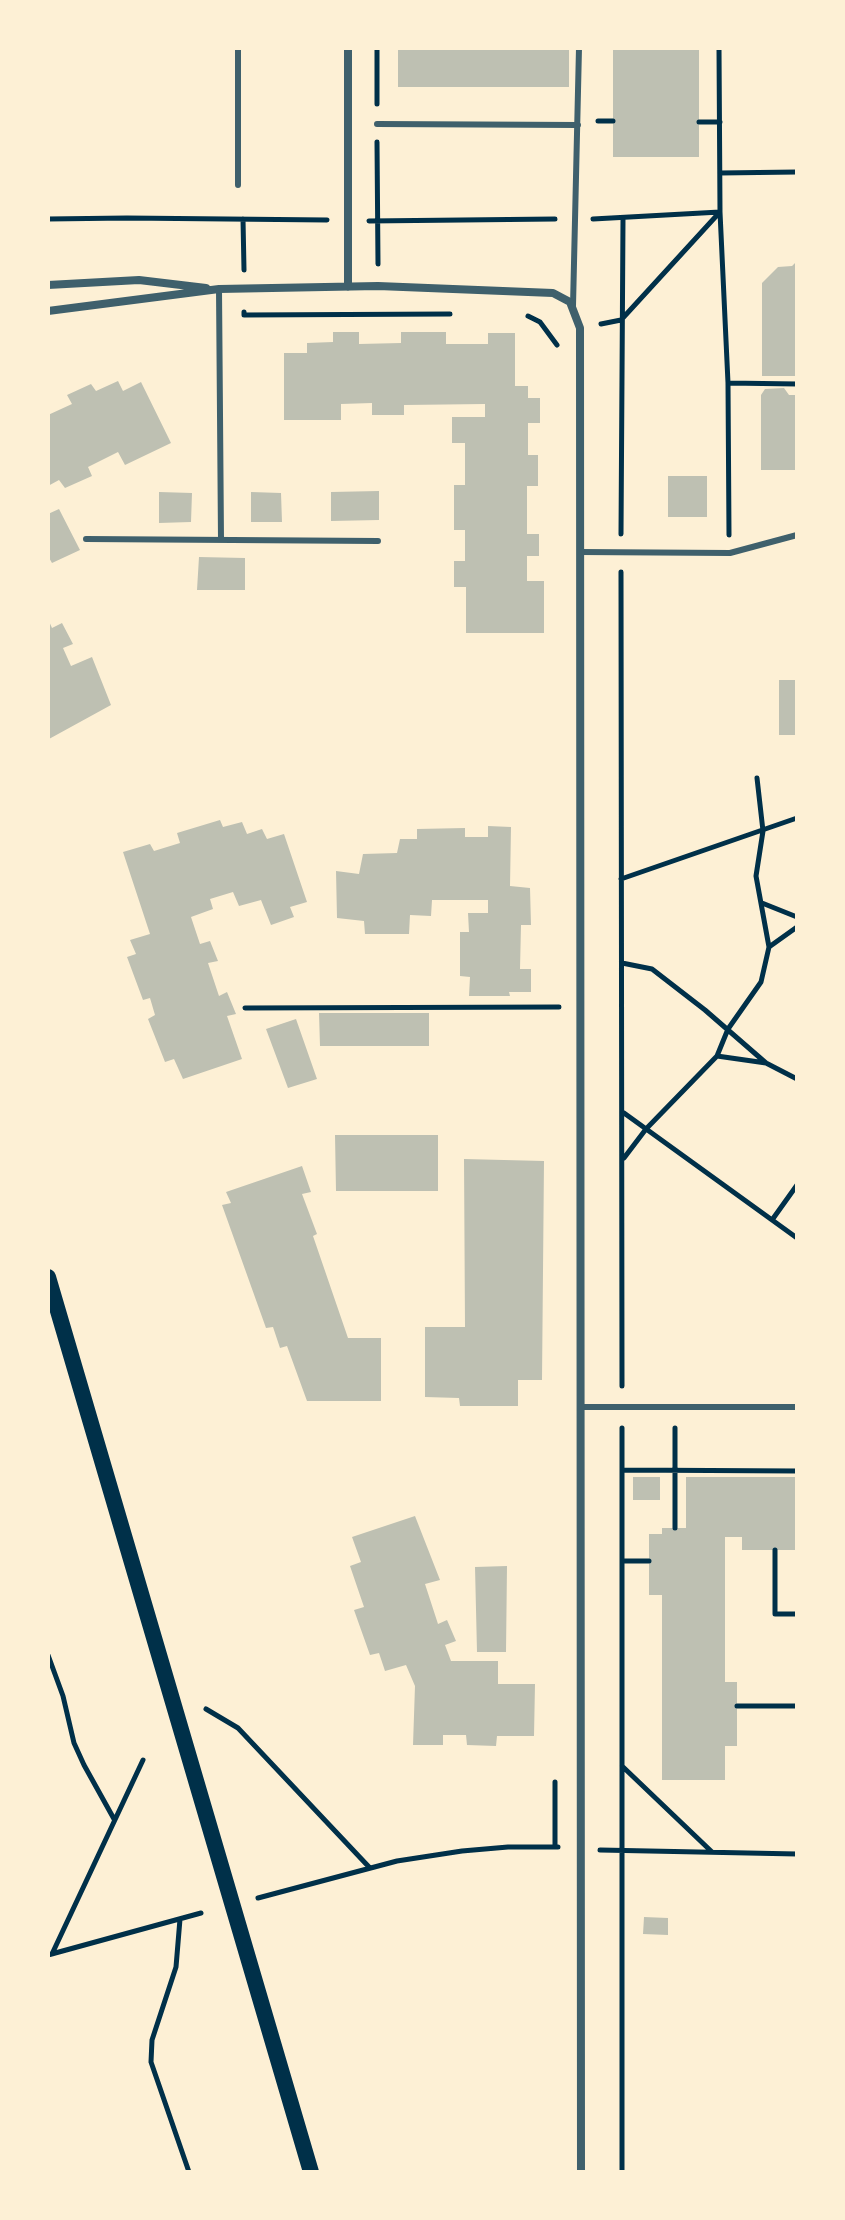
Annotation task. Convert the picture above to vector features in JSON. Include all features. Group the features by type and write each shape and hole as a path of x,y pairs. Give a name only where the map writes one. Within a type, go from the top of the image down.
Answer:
{"main road":[{"path":"48,1277 311,2172"}],"street":[{"path":"348,48 348,287"},
{"path":"48,285 139,280 219,289 378,286 553,293 570,302 580,328 581,2172"},
{"path":"48,311 219,289"}],"lane":[{"path":"238,48 238,185"},
{"path":"573,310 579,48"},
{"path":"377,124 578,125"},
{"path":"219,289 221,540"},
{"path":"580,552 730,553 797,535"},
{"path":"86,539 378,541"},
{"path":"582,1407 797,1407"}],"path":[{"path":"719,48 720,212 728,383 730,553"},
{"path":"699,122 720,122"},
{"path":"720,173 797,172"},
{"path":"378,221 623,219 720,212"},
{"path":"621,320 720,212"},
{"path":"48,219 348,220"},
{"path":"243,219 244,315 452,314"},
{"path":"622,2172 623,219"},
{"path":"527,315 549,331 558,347"},
{"path":"728,383 797,384"},
{"path":"623,1159 646,1129 717,1056 728,1029 761,982 769,947 756,876 763,831 757,778"},
{"path":"621,879 797,818"},
{"path":"762,903 797,917"},
{"path":"769,947 797,927"},
{"path":"622,963 652,969 766,1063 797,1079"},
{"path":"245,1008 560,1007 560,1022"},
{"path":"717,1056 766,1063"},
{"path":"623,1112 797,1238"},
{"path":"772,1220 797,1185"},
{"path":"675,1407 675,1528"},
{"path":"622,1470 797,1471"},
{"path":"775,1550 775,1614 797,1614"},
{"path":"622,1561 649,1561"},
{"path":"48,1655 63,1696 74,1743 115,1820"},
{"path":"737,1706 797,1706"},
{"path":"206,1709 238,1728 369,1867"},
{"path":"50,1954 143,1760"},
{"path":"621,1766 712,1852"},
{"path":"555,1846 556,1768"},
{"path":"257,1898 369,1867 462,1851 555,1846 582,1850 797,1854"},
{"path":"50,1954 201,1913"},
{"path":"180,1919 176,1967 152,2040 151,2062 189,2172"}],"building":[{"path":"398,48 569,48 569,87 398,87"},
{"path":"613,48 699,48 699,157 613,157"},
{"path":"797,261 797,376 762,376 762,283 778,267 792,266"},
{"path":"333,332 359,332 359,344 401,343 401,332 446,332 446,344 488,344 488,333 515,333 515,386 528,386 528,398 540,398 540,423 528,423 528,455 538,455 538,486 527,486 527,534 539,534 539,556 527,556 527,581 544,581 544,633 466,633 466,587 454,587 454,561 465,561 465,530 454,530 454,485 465,485 465,443 452,443 452,417 485,417 485,404 404,405 404,415 372,415 372,403 341,404 341,420 284,420 284,353 307,353 307,343 333,342"},
{"path":"118,381 123,391 141,382 171,443 125,465 118,452 88,467 92,476 65,488 59,480 48,486 48,415 72,404 67,395 91,384 96,391"},
{"path":"784,388 789,395 797,395 797,470 761,470 761,395 765,389"},
{"path":"668,476 707,476 707,517 668,517"},
{"path":"379,491 379,520 331,521 331,492"},
{"path":"159,492 192,493 191,522 159,523"},
{"path":"251,492 281,493 282,522 251,522"},
{"path":"59,509 80,550 52,563 48,556 48,514"},
{"path":"199,557 245,558 245,590 197,590"},
{"path":"48,619 52,628 62,623 73,644 63,648 71,666 92,657 111,705 49,739"},
{"path":"779,680 797,680 797,735 779,735"},
{"path":"220,820 223,827 242,822 247,834 262,829 267,839 284,834 307,902 290,907 294,917 271,925 261,900 239,906 233,892 210,899 213,909 191,917 200,944 210,941 218,961 208,963 219,996 227,992 236,1014 227,1016 242,1059 183,1079 174,1059 165,1062 148,1019 155,1015 150,998 143,1000 127,957 136,954 130,940 150,934 123,852 150,844 154,851 180,843 177,833"},
{"path":"488,826 511,827 510,886 530,888 531,925 521,925 520,969 531,969 531,992 509,992 510,996 469,996 470,977 460,976 460,932 469,932 468,913 488,913 488,900 432,900 431,916 410,915 409,934 365,934 364,921 337,918 336,871 359,874 363,854 397,853 400,839 417,839 417,829 465,828 465,837 488,837"},
{"path":"319,1013 429,1013 429,1046 320,1046"},
{"path":"296,1019 317,1079 288,1088 266,1029"},
{"path":"335,1135 438,1135 438,1191 336,1191"},
{"path":"464,1159 544,1161 542,1380 518,1380 518,1406 460,1406 459,1398 425,1397 425,1327 465,1327"},
{"path":"302,1166 311,1192 302,1194 317,1234 313,1236 348,1338 381,1338 381,1401 307,1401 287,1346 280,1348 273,1327 266,1328 222,1205 231,1203 226,1192"},
{"path":"633,1477 660,1477 660,1500 633,1500"},
{"path":"686,1477 797,1477 797,1550 742,1550 742,1537 725,1537 725,1682 737,1682 737,1746 725,1746 725,1780 662,1780 662,1595 649,1595 649,1534 662,1534 662,1528 686,1528"},
{"path":"415,1516 440,1580 425,1584 438,1624 447,1620 456,1641 445,1645 451,1661 498,1661 498,1684 535,1684 534,1736 497,1736 496,1746 467,1745 466,1735 443,1735 443,1745 413,1745 415,1686 406,1665 385,1671 379,1653 370,1655 354,1610 364,1607 350,1566 361,1562 352,1537"},
{"path":"507,1566 506,1652 477,1652 475,1567"},
{"path":"644,1917 668,1918 668,1935 643,1934"}]}
